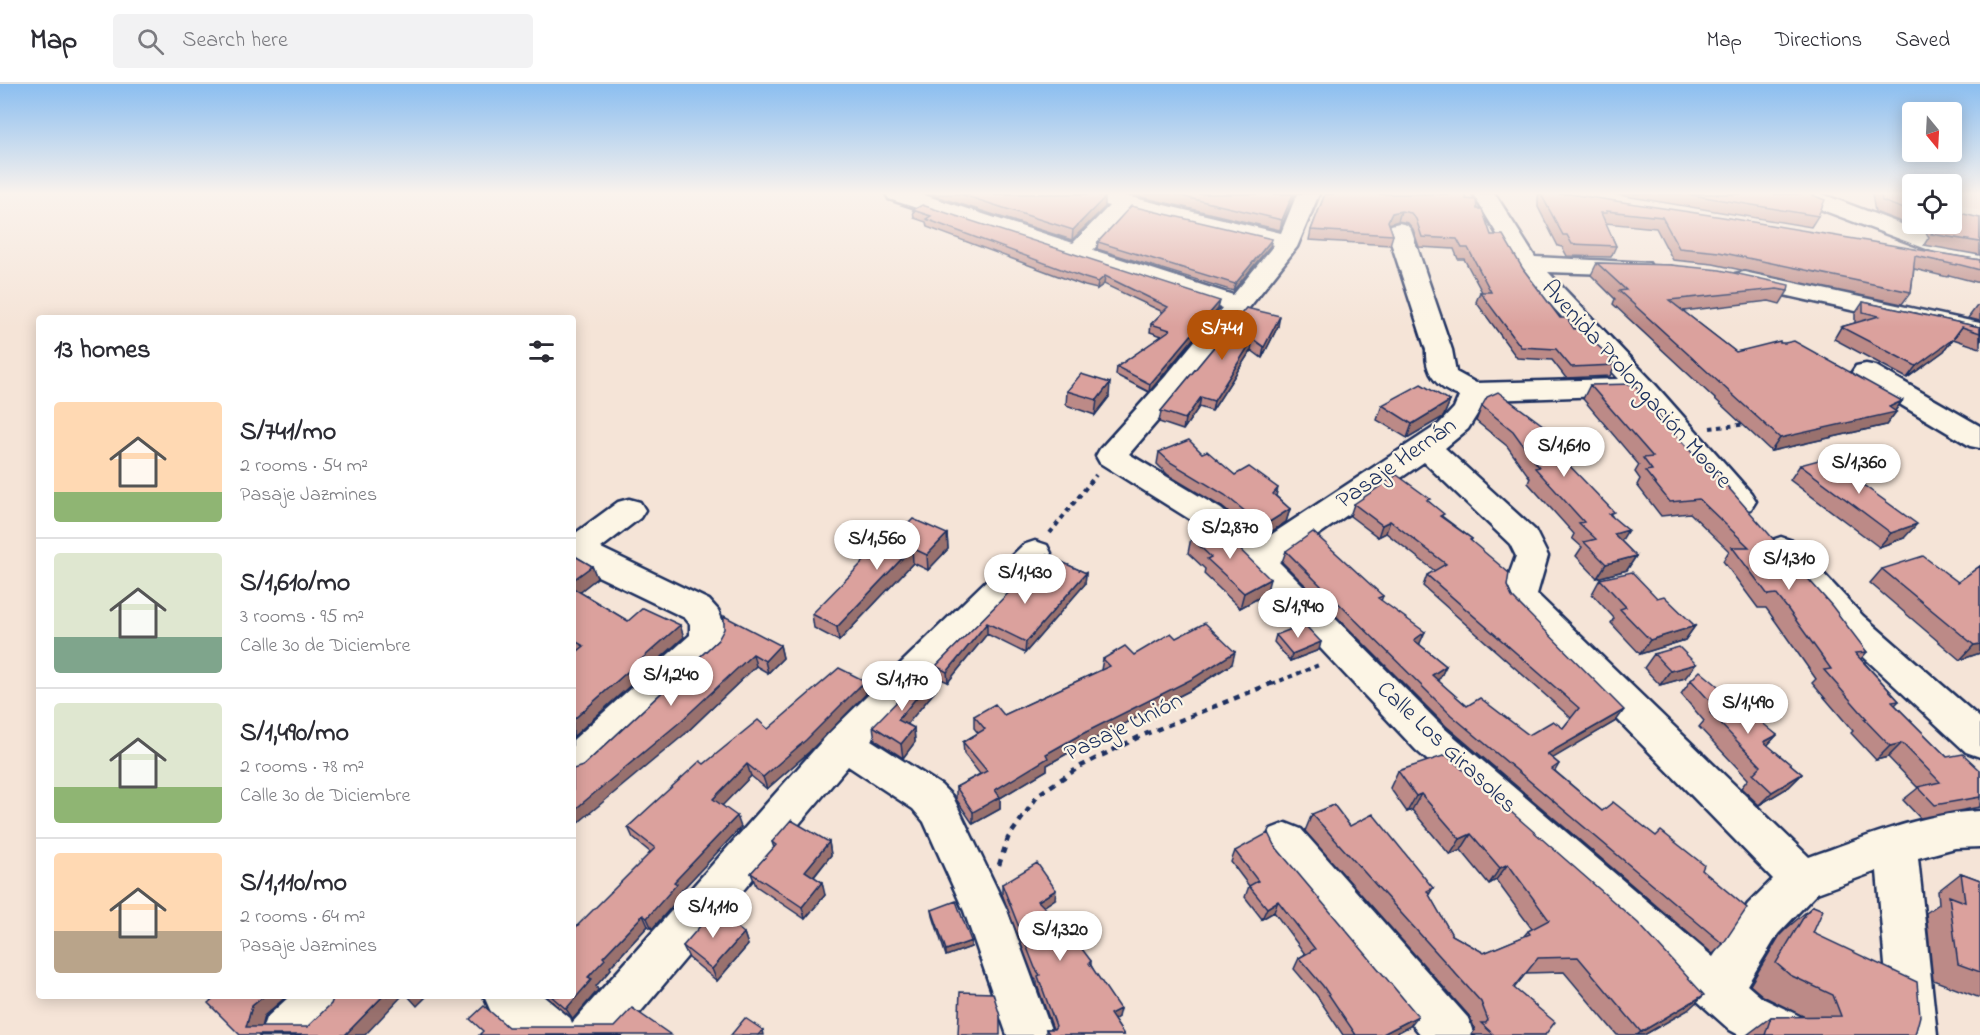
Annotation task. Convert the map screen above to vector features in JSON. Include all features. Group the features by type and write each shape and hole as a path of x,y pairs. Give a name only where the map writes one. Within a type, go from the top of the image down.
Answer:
{"street":[{"path":"1035,238 1238,304"},
{"path":"1077,252 1090,238"},
{"path":"1274,238 1289,242"},
{"path":"1111,456 1175,383 1290,238"},
{"path":"1402,238 1439,350 1438,367 1457,386 1474,392"},
{"name":"Avenida Prolongación Moore","path":"1511,238 1527,264 1641,386 1761,526 1851,625 1980,741"},
{"path":"1927,238 1980,263"},
{"path":"1877,247 1980,263"},
{"path":"1527,264 1665,268"},
{"path":"1724,275 1980,330"},
{"path":"1866,372 1980,439"},
{"name":"Pasaje Hernán","path":"1258,560 1449,431 1465,416 1472,404 1474,392 1641,386"},
{"path":"1425,447 1524,538 1532,556 1520,598 1802,879"},
{"name":"Calle Los Girasoles","path":"1111,456 1210,517 1258,560 1430,739 1734,1013 1787,1035"},
{"path":"576,549 629,510"},
{"path":"576,551 697,609 705,617 709,628 707,640 576,761"},
{"path":"590,1035 844,743 1035,553"},
{"path":"844,743 927,797 939,810 985,910 1030,1035"},
{"path":"1734,1013 1763,919 1802,879 1896,845 1955,831 1980,829"},
{"path":"1286,842 1451,1035"},
{"path":"1896,845 1914,1035"},
{"path":"283,1035 321,999"},
{"path":"511,999 553,1035"}],"path":[{"path":"1680,431 1748,424"},
{"path":"1035,553 1111,456"},
{"name":"Pasaje Unión","path":"985,910 1008,838 1039,794 1081,766 1141,736 1247,692 1348,654"}],"building":[{"path":"978,238 1026,238 1220,301 1150,384 1117,367 1170,330 1151,324 1168,307 1105,276 1098,282"},
{"path":"1101,238 1272,239 1235,284 1098,242"},
{"path":"1446,238 1505,238 1523,269 1560,318 1567,318 1574,329 1578,328 1606,353 1615,365 1571,367 1556,349 1521,347 1480,292 1491,292 1468,248 1462,248 1457,239"},
{"path":"1569,238 1613,238 1616,246 1572,244"},
{"path":"1674,238 1851,238 1980,260 1980,270 1915,256 1911,292 1719,252 1679,248"},
{"path":"1958,238 1980,238 1980,242"},
{"path":"1597,263 1671,265 1720,270 1789,285 1788,291 1777,289 1669,300 1736,352 1780,341 1780,343 1785,343 1794,341 1902,401 1889,407 1896,412 1780,438 1619,291 1626,290"},
{"path":"1863,302 1980,327 1980,333 1962,327 1953,339 1916,366 1841,327 1879,316 1863,312"},
{"path":"1246,308 1280,316 1264,347 1253,339 1214,401 1201,397 1185,419 1161,411"},
{"path":"1081,374 1110,383 1097,400 1067,391"},
{"path":"1421,384 1450,401 1412,424 1382,405"},
{"path":"1634,384 1664,422 1694,455 1699,454 1832,606 1867,652 1855,653 1899,701 1892,702 1947,757 1963,754 1980,770 1980,797 1935,805 1918,787 1940,782 1902,743 1890,746 1864,719 1867,719 1824,670 1831,669 1787,608 1776,594 1768,595 1732,547 1749,547 1699,499 1670,502 1645,471 1652,470 1643,458 1653,457 1590,385"},
{"path":"1498,392 1551,431 1573,457 1565,461 1614,512 1609,514 1628,530 1614,534 1636,556 1606,564 1584,542 1596,539 1579,523 1584,522 1535,468 1539,467 1513,431 1482,406 1487,397"},
{"path":"1189,440 1202,453 1207,451 1235,475 1249,467 1278,488 1273,494 1290,509 1263,526 1225,495 1170,462 1159,452"},
{"path":"1826,458 1917,524 1891,533 1800,465"},
{"path":"1397,475 1430,499 1427,500 1444,514 1440,516 1472,539 1470,540 1509,573 1507,586 1512,597 1624,710 1547,754 1559,764 1552,769 1602,811 1613,802 1656,836 1661,831 1704,865 1702,870 1747,908 1723,944 1451,715 1286,551 1313,532 1383,596 1378,598 1425,632 1414,640 1446,666 1432,675 1467,706 1480,698 1529,735 1553,721 1563,728 1579,708 1427,575 1446,564 1390,521 1382,525 1354,504"},
{"path":"913,519 947,534 927,555 912,548 837,627 812,614 866,559 871,561"},
{"path":"1216,526 1270,579 1244,593 1207,559 1211,557 1191,538"},
{"path":"1046,555 1086,573 1026,642 987,623 947,672 936,666"},
{"path":"1923,556 1958,582 1980,566 1980,644 1974,645 1882,569"},
{"path":"576,557 592,566 576,578"},
{"path":"1632,572 1657,598 1664,596 1695,626 1650,640 1620,609 1626,607 1600,579"},
{"path":"576,590 628,621 643,608 680,625 576,717 576,653 584,646 576,642"},
{"path":"724,616 780,645 765,661 753,654 680,722 576,809 576,768 583,766 718,640 724,629"},
{"path":"1205,623 1235,652 1192,679 1046,754 1048,758 995,790 1000,797 973,812 956,787 987,771 963,742 985,729 974,716 995,704 1004,715 1110,666 1103,659 1125,646 1134,655 1171,633 1176,638"},
{"path":"1304,624 1321,642 1292,654 1276,635"},
{"path":"1679,647 1696,664 1670,671 1654,654"},
{"path":"839,668 865,681 806,740 763,777 747,764 713,799 737,816 674,882 677,884 647,918 643,915 603,957 605,959 588,977 592,979 576,997 576,927 655,848 628,827 700,761 704,764 758,720 768,729"},
{"path":"927,671 935,675 898,720 914,728 901,744 873,726"},
{"path":"1700,671 1777,735 1764,742 1802,774 1772,792 1753,774 1761,766 1710,713 1717,709 1691,680"},
{"path":"1446,755 1638,923 1704,995 1641,1032 1578,957 1538,958 1514,988 1555,1022 1545,1035 1494,1035 1481,1023 1486,1023 1488,1020 1481,1002 1312,814 1334,805 1350,826 1373,814 1433,888 1427,891 1452,935 1484,953 1530,934 1528,931 1549,920 1508,864 1500,868 1471,834 1460,839 1421,794 1416,796 1398,771"},
{"path":"791,820 829,842 805,871 822,882 802,907 751,873 776,845 772,842"},
{"path":"1268,833 1274,845 1418,1016 1381,1035 1356,1035 1323,986 1299,958 1315,949 1278,901 1267,908 1249,886 1258,881 1235,851"},
{"path":"1037,863 1056,890 1038,901 1070,933 1091,961 1089,963 1120,1009 1110,1014 1124,1035 1050,1035 1046,1029 1054,1029 1056,1026 1038,976 1040,975 1035,968 1002,884"},
{"path":"1961,873 1980,880 1980,972 1958,964 1949,896 1965,902"},
{"path":"956,901 971,941 946,950 932,910"},
{"path":"1813,906 1823,910 1813,933 1917,982 1920,1016 1915,1035 1765,1035 1771,1017 1841,1016 1833,995 1790,975 1776,963 1806,913"},
{"path":"714,910 744,933 712,969 683,946"},
{"path":"960,992 993,993 1000,1016 1000,1035 958,1035"},
{"path":"213,999 260,999 252,1006 246,1027 307,1027 331,1004 333,999 380,999 345,1035 240,1035 208,1003"},
{"path":"554,999 575,999 566,1009"},
{"path":"484,1006 508,1027 614,1027 632,1008 671,1035 479,1035 483,1031 470,1019"},
{"path":"745,1018 763,1030 758,1035 731,1035"}]}
